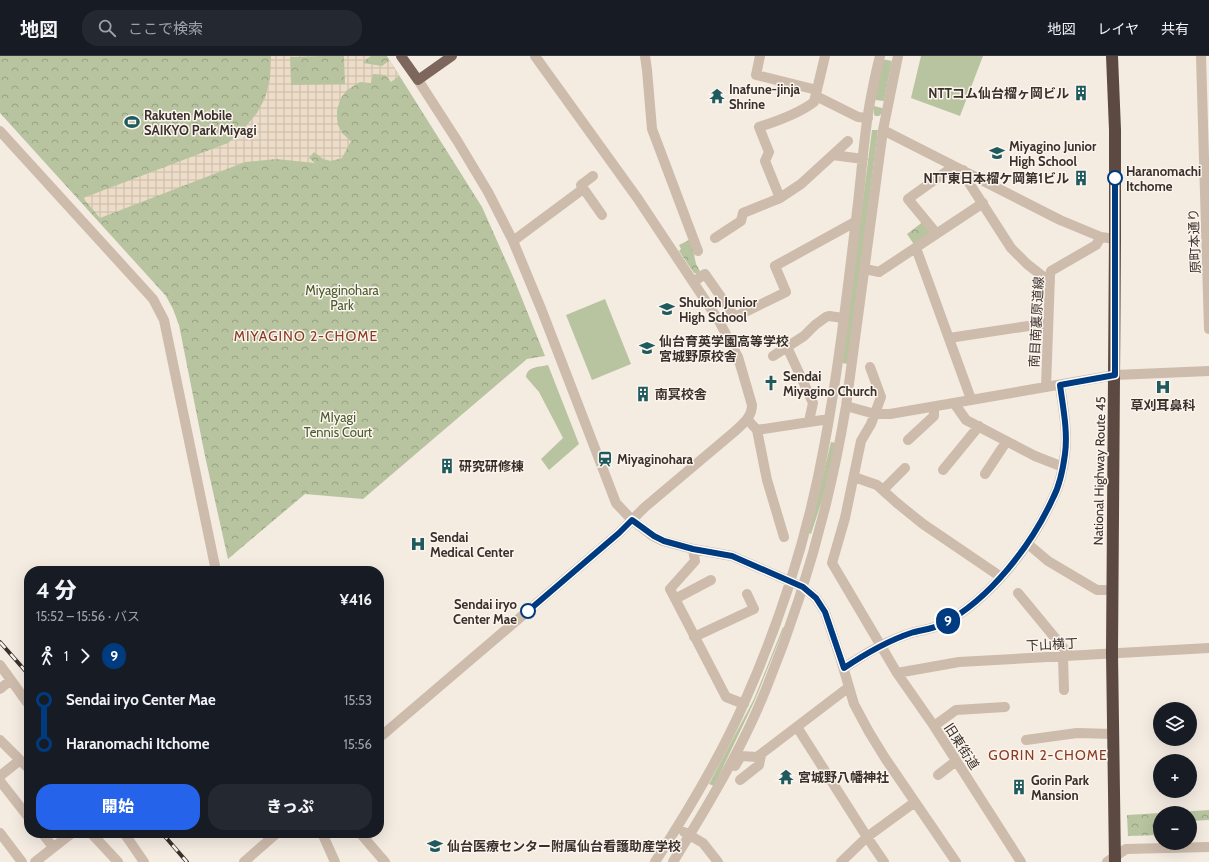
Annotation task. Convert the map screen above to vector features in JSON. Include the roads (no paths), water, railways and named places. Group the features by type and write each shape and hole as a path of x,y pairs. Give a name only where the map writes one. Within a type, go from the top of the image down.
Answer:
{"highway":[{"name":"National Highway Route 45","path":"1112,56 1115,130 1112,860"}],"main road":[{"path":"401,56 418,80 452,56"}],"street":[{"path":"384,734 613,538 645,507 747,419 752,411 752,405 738,357 719,321 638,199 535,56"},
{"path":"644,56 647,70 652,129 698,251"},
{"path":"760,56 756,75 817,93 858,117 868,118"},
{"path":"780,198 766,161 769,152 759,127 778,121 807,108 814,102 825,56"},
{"path":"655,862 707,777 744,704 790,581 816,486 829,419 856,222 868,118 880,56"},
{"path":"673,862 690,835 742,741 766,690 803,587 831,483 846,406 883,130 898,56"},
{"name":"原町本通り","path":"1201,56 1208,236 1209,329"},
{"path":"418,80 484,186 513,241 542,311 616,503 632,520 654,536 664,541 693,549 732,556 803,587 816,598 825,612 844,668 854,704 869,732 956,862"},
{"path":"883,130 1054,217 1101,237 1115,239"},
{"path":"0,131 153,299 159,308 164,320 215,566"},
{"path":"714,238 741,221 743,213 780,198 807,180 848,141"},
{"path":"833,155 863,159"},
{"path":"959,168 1011,248 1027,264 1050,282"},
{"path":"936,234 908,199 959,168"},
{"path":"593,176 581,185 602,215"},
{"path":"513,241 583,189"},
{"path":"865,269 879,272 983,203"},
{"path":"693,282 705,274 735,317 786,292 775,266 856,222"},
{"name":"南目南裏原道線","path":"1046,387 1051,271 1096,245 1101,237"},
{"path":"916,248 971,400"},
{"path":"773,356 804,336 814,325 826,317 843,318"},
{"path":"949,338 1048,322"},
{"path":"787,347 813,403 809,421"},
{"name":"旧東街道","path":"870,366 881,397 872,424 861,442 845,518 832,563 897,673 934,726 1021,862"},
{"path":"846,406 875,414 890,414 1115,375 1209,371"},
{"path":"844,668 880,645 941,625 978,600 1028,544 1054,498 1063,467 1066,430 1060,385"},
{"path":"954,403 966,420 1006,442 1063,467"},
{"path":"908,440 934,416 934,407"},
{"path":"747,419 757,430 768,480 784,537"},
{"path":"757,430 829,419"},
{"path":"943,470 979,426"},
{"path":"985,474 1006,442"},
{"path":"883,490 905,468"},
{"path":"854,477 877,485 897,504 923,524 1001,576"},
{"path":"1028,544 1048,561 1097,590 1112,590"},
{"path":"693,549 695,561 670,589 726,697 744,704"},
{"path":"675,599 711,580"},
{"path":"1018,593 1066,656 1064,690"},
{"path":"694,637 754,609 747,594"},
{"name":"下山横丁","path":"897,673 959,662 1209,648"},
{"path":"0,665 24,698"},
{"path":"0,689 11,680"},
{"path":"716,789 729,777 741,756 757,757 761,755 849,686"},
{"path":"761,755 748,750 746,744 760,716 766,690"},
{"path":"934,726 956,710 1005,708"},
{"path":"797,727 884,862"},
{"path":"1026,740 1072,734 1113,734"},
{"path":"0,740 24,764"},
{"path":"740,780 759,765 761,755"},
{"path":"0,776 20,760"},
{"path":"938,775 956,761"},
{"path":"0,781 24,812"},
{"path":"840,862 867,837 915,802"},
{"path":"677,828 703,843 718,862"},
{"path":"0,833 22,862"},
{"path":"46,838 53,847"},
{"path":"35,862 65,838"},
{"path":"96,838 118,862"},
{"path":"127,838 143,861"},
{"path":"244,862 271,838"},
{"path":"324,838 335,862"},
{"path":"364,838 385,862"},
{"path":"1112,860 1126,849 1209,847"}],"railway":[{"path":"0,642 24,669"},
{"path":"166,838 187,862"}],"place":[{"name":"NTTコム仙台榴ヶ岡ビル","path":"1081,93"},
{"name":"Inafune-jinja Shrine","path":"717,96"},
{"name":"Rakuten Mobile SAIKYO Park Miyagi","path":"132,122"},
{"name":"Miyagino Junior High School","path":"997,153"},
{"name":"NTT東日本榴ケ岡第1ビル","path":"1081,178"},
{"name":"Haranomachi Itchome","path":"1115,178"},
{"name":"Shukoh Junior High School","path":"667,309"},
{"name":"仙台育英学園高等学校 宮城野原校舎","path":"647,348"},
{"name":"Sendai Miyagino Church","path":"771,383"},
{"name":"草刈耳鼻科","path":"1163,387"},
{"name":"南冥校舎","path":"643,394"},
{"name":"Miyaginohara","path":"605,459"},
{"name":"研究研修棟","path":"447,466"},
{"name":"Sendai Medical Center","path":"418,544"},
{"name":"Sendai iryo Center Mae","path":"528,611"},
{"name":"宮城野八幡神社","path":"786,777"},
{"name":"Gorin Park Mansion","path":"1019,787"},
{"name":"仙台医療センター附属仙台看護助産学校","path":"435,846"}],"district":[{"name":"MIYAGINO 2-CHOME","path":"306,336"},
{"name":"GORIN 2-CHOME","path":"1048,755"}],"park label":[{"name":"Miyaginohara Park","path":"342,298"},
{"name":"MIyagi Tennis Court","path":"338,424"}]}
